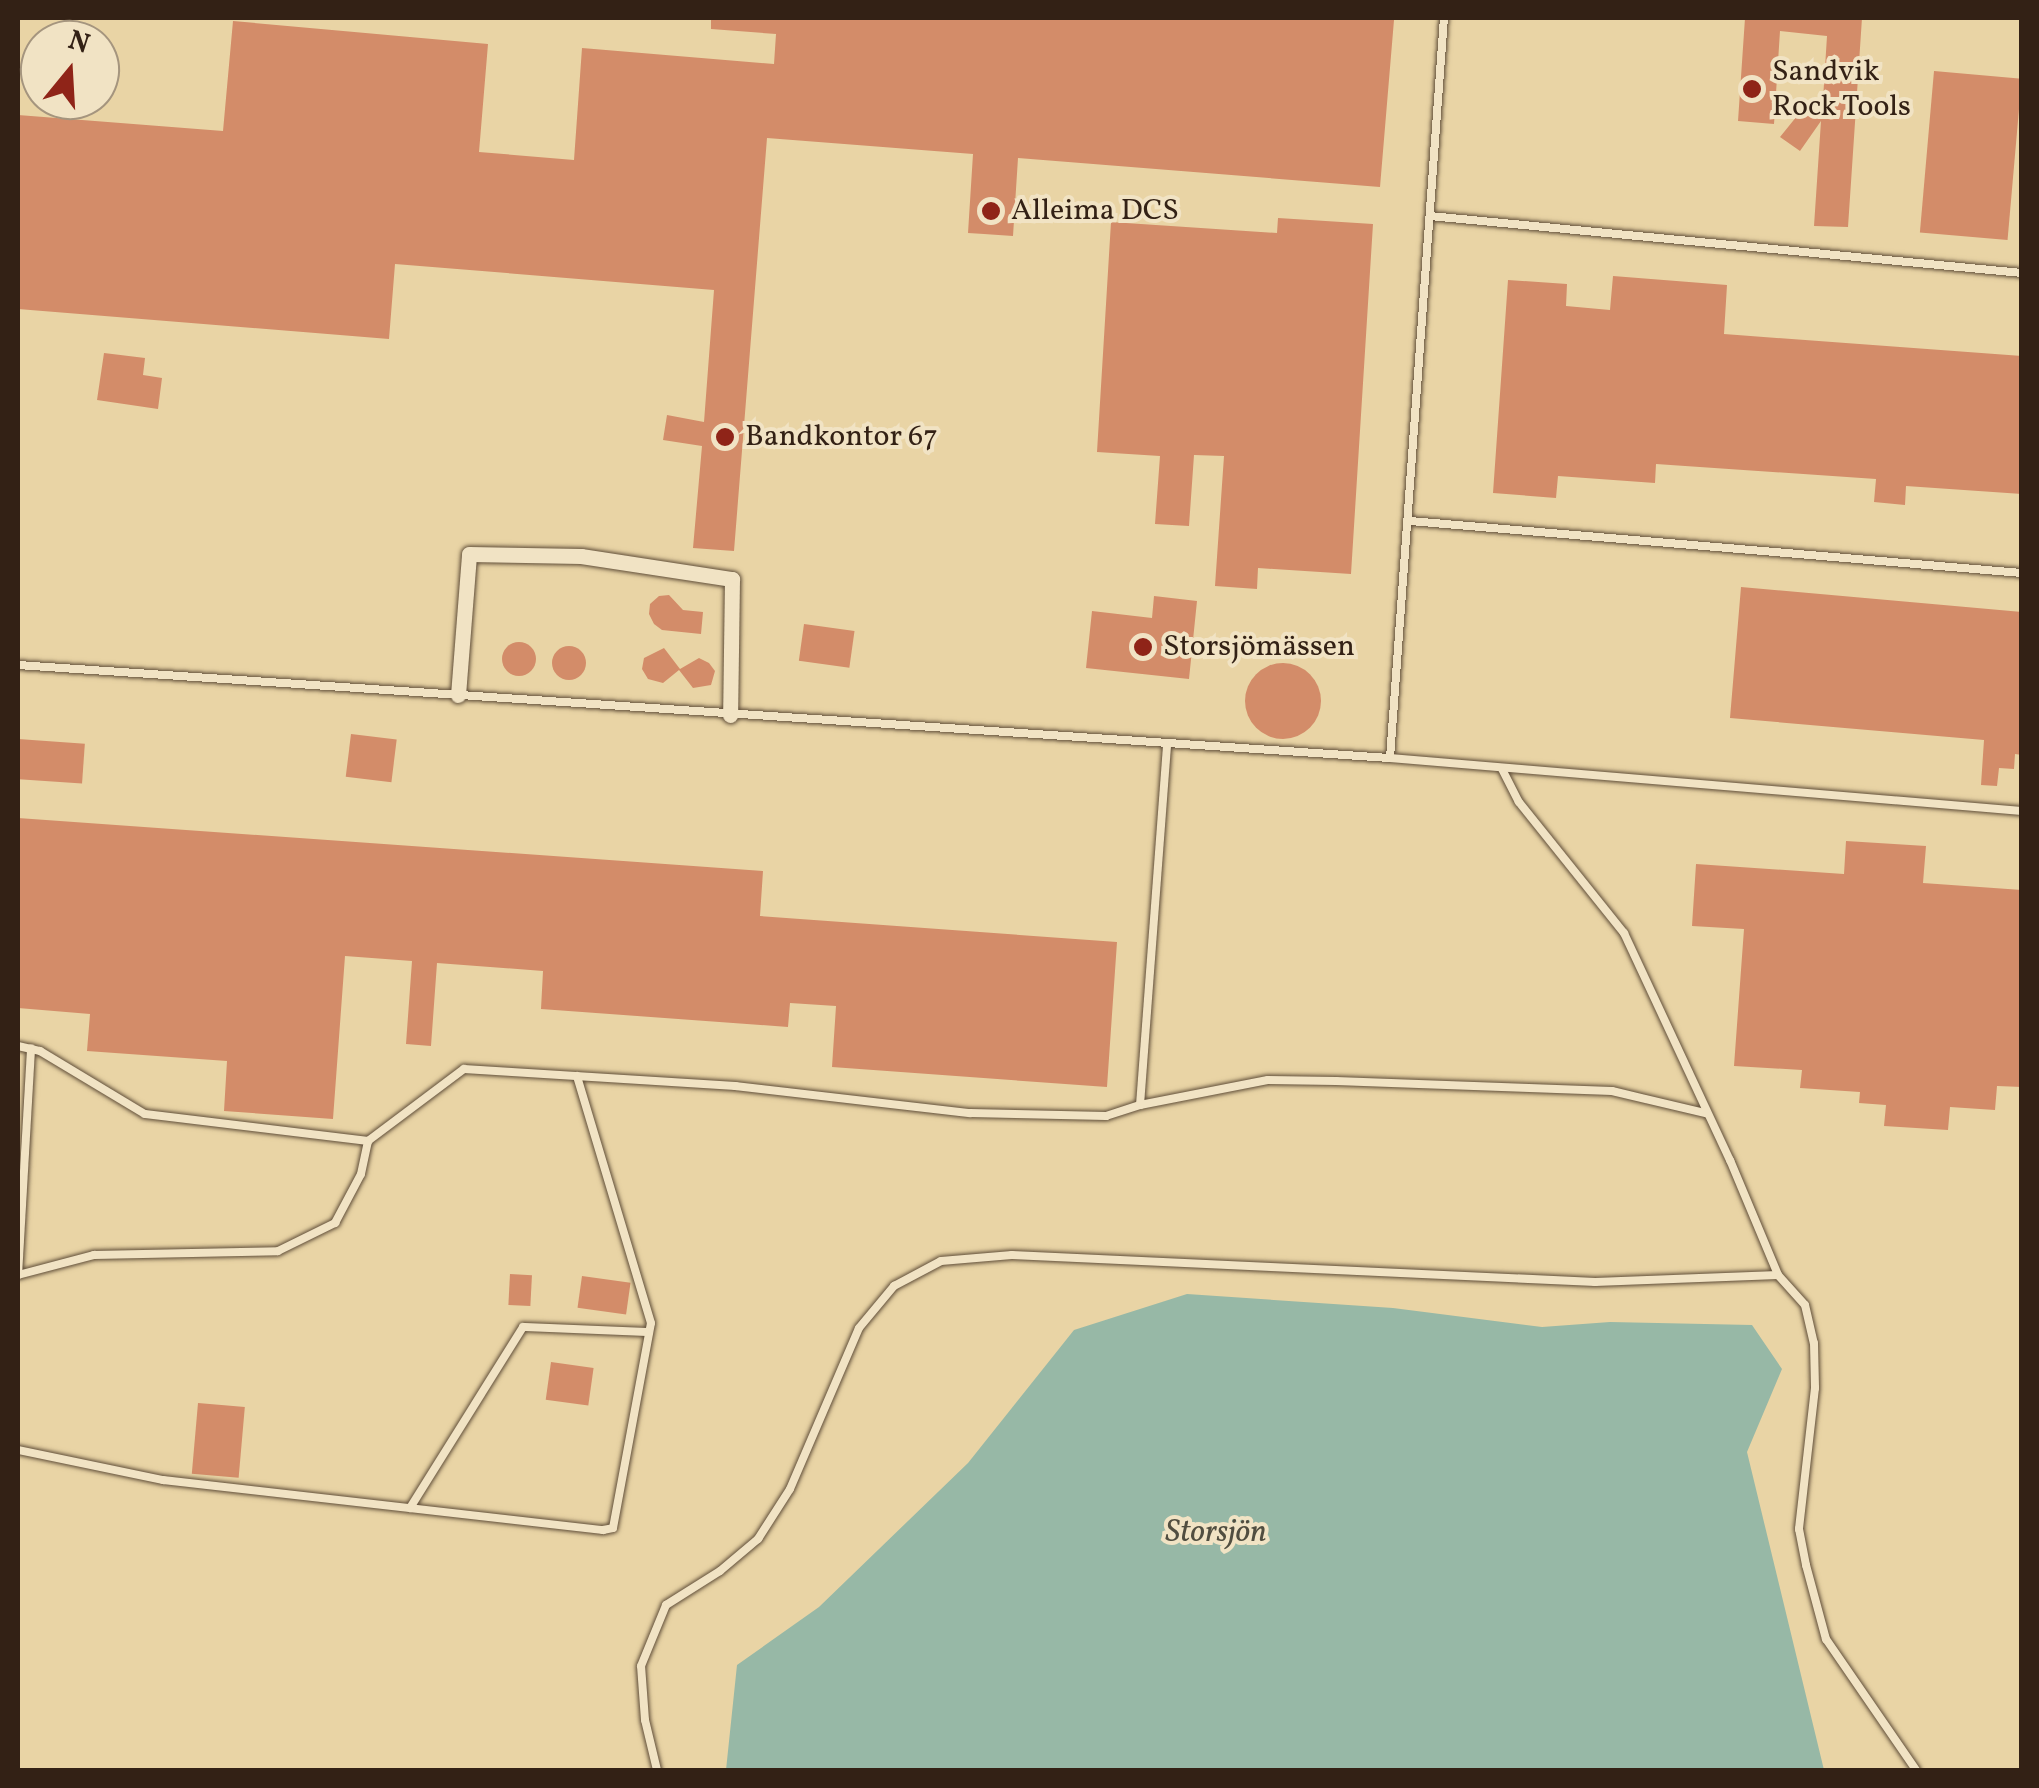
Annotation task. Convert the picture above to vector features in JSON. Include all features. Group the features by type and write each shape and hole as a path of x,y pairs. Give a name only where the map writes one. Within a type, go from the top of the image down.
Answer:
{"street":[{"path":"458,695 469,554 580,556 732,580 730,715"}],"lane":[{"path":"1390,758 1444,18"},
{"path":"1430,216 2022,273"},
{"path":"1410,521 2022,573"},
{"path":"18,665 1390,758 2022,811"},
{"path":"1140,1105 1167,745"},
{"path":"1502,769 1519,802 1624,934 1778,1275 1804,1306 1814,1343 1810,1449 1799,1529 1826,1639 1916,1770"},
{"path":"18,1046 31,1048 144,1114 368,1141"},
{"path":"31,1048 18,1275 94,1255 278,1252 335,1223 361,1174 368,1141 464,1068 735,1086 970,1112 1106,1116 1140,1105 1268,1080 1612,1090 1705,1113"},
{"path":"18,1450 163,1480 603,1530 613,1528 651,1323 577,1076"},
{"path":"657,1770 645,1720 641,1666 666,1606 758,1539 790,1489 859,1328 894,1286 941,1261 1012,1255 1576,1282 1778,1275"},
{"path":"410,1508 523,1327 649,1332"}],"water":[{"name":"Storsjön","path":"1187,1294 1393,1308 1542,1327 1610,1322 1752,1325 1782,1369 1747,1452 1824,1770 726,1770 737,1665 819,1607 968,1463 1074,1330"}],"building":[{"path":"711,18 1394,20 1380,187 1018,158 1013,236 968,233 973,154 767,138 734,551 693,548 702,446 663,440 667,415 704,422 714,290 395,264 389,339 18,309 18,115 20,120 82,120 223,131 233,21 488,44 479,152 574,160 582,48 774,64 776,34 711,29"},
{"path":"1745,18 1862,18 1848,227 1814,226 1821,121 1800,151 1780,137 1797,116 1822,115 1827,36 1780,31 1774,124 1738,121"},
{"path":"1934,71 2022,79 2008,240 1920,232"},
{"path":"1278,218 1373,224 1351,574 1258,568 1257,589 1215,586 1224,456 1194,455 1189,526 1155,524 1160,456 1097,452 1111,222 1277,233"},
{"path":"1613,276 1727,285 1724,334 2022,356 2022,494 1906,486 1905,505 1874,502 1876,479 1656,464 1655,483 1558,476 1556,498 1493,493 1508,280 1567,284 1566,306 1610,310"},
{"path":"104,353 145,358 143,375 162,378 158,409 97,400"},
{"path":"1741,587 2022,612 2022,755 2015,754 2014,769 1999,768 1997,786 1981,785 1984,740 1730,718"},
{"path":"669,595 683,610 703,612 701,634 662,630 654,624 650,604 659,596"},
{"path":"1154,596 1197,601 1189,679 1086,668 1092,611 1152,618"},
{"path":"804,624 855,631 849,668 799,661"},
{"path":"519,642 531,647 536,659 531,671 519,676 507,671 502,659 507,647"},
{"path":"569,646 581,651 586,663 581,675 569,680 557,675 552,663 557,651"},
{"path":"664,648 680,669 699,658 709,663 715,671 711,685 693,688 679,670 663,683 648,679 642,669 644,658"},
{"path":"1283,663 1310,674 1321,701 1310,728 1283,739 1256,728 1245,701 1256,674"},
{"path":"351,734 397,740 391,782 346,777"},
{"path":"18,739 85,744 82,784 18,779"},
{"path":"18,818 763,871 760,916 1117,942 1107,1087 832,1067 836,1006 790,1003 788,1027 541,1009 543,971 437,963 431,1046 406,1044 412,961 345,956 333,1119 224,1111 227,1061 87,1051 90,1014 18,1008"},
{"path":"1846,841 1926,846 1923,883 2022,890 2022,1087 1997,1086 1995,1110 1950,1107 1948,1130 1884,1126 1886,1105 1859,1103 1860,1092 1800,1088 1802,1070 1734,1066 1744,929 1692,926 1696,864 1844,874"},
{"path":"510,1274 532,1275 530,1306 508,1305"},
{"path":"582,1276 631,1283 626,1315 578,1308"},
{"path":"551,1362 594,1368 588,1406 546,1400"},
{"path":"198,1403 245,1407 239,1478 192,1474"}],"place":[{"name":"Sandvik Rock Tools","path":"1752,89"},
{"name":"Alleima DCS","path":"991,211"},
{"name":"Bandkontor 67","path":"725,437"},
{"name":"Storsjömässen","path":"1143,647"}]}
